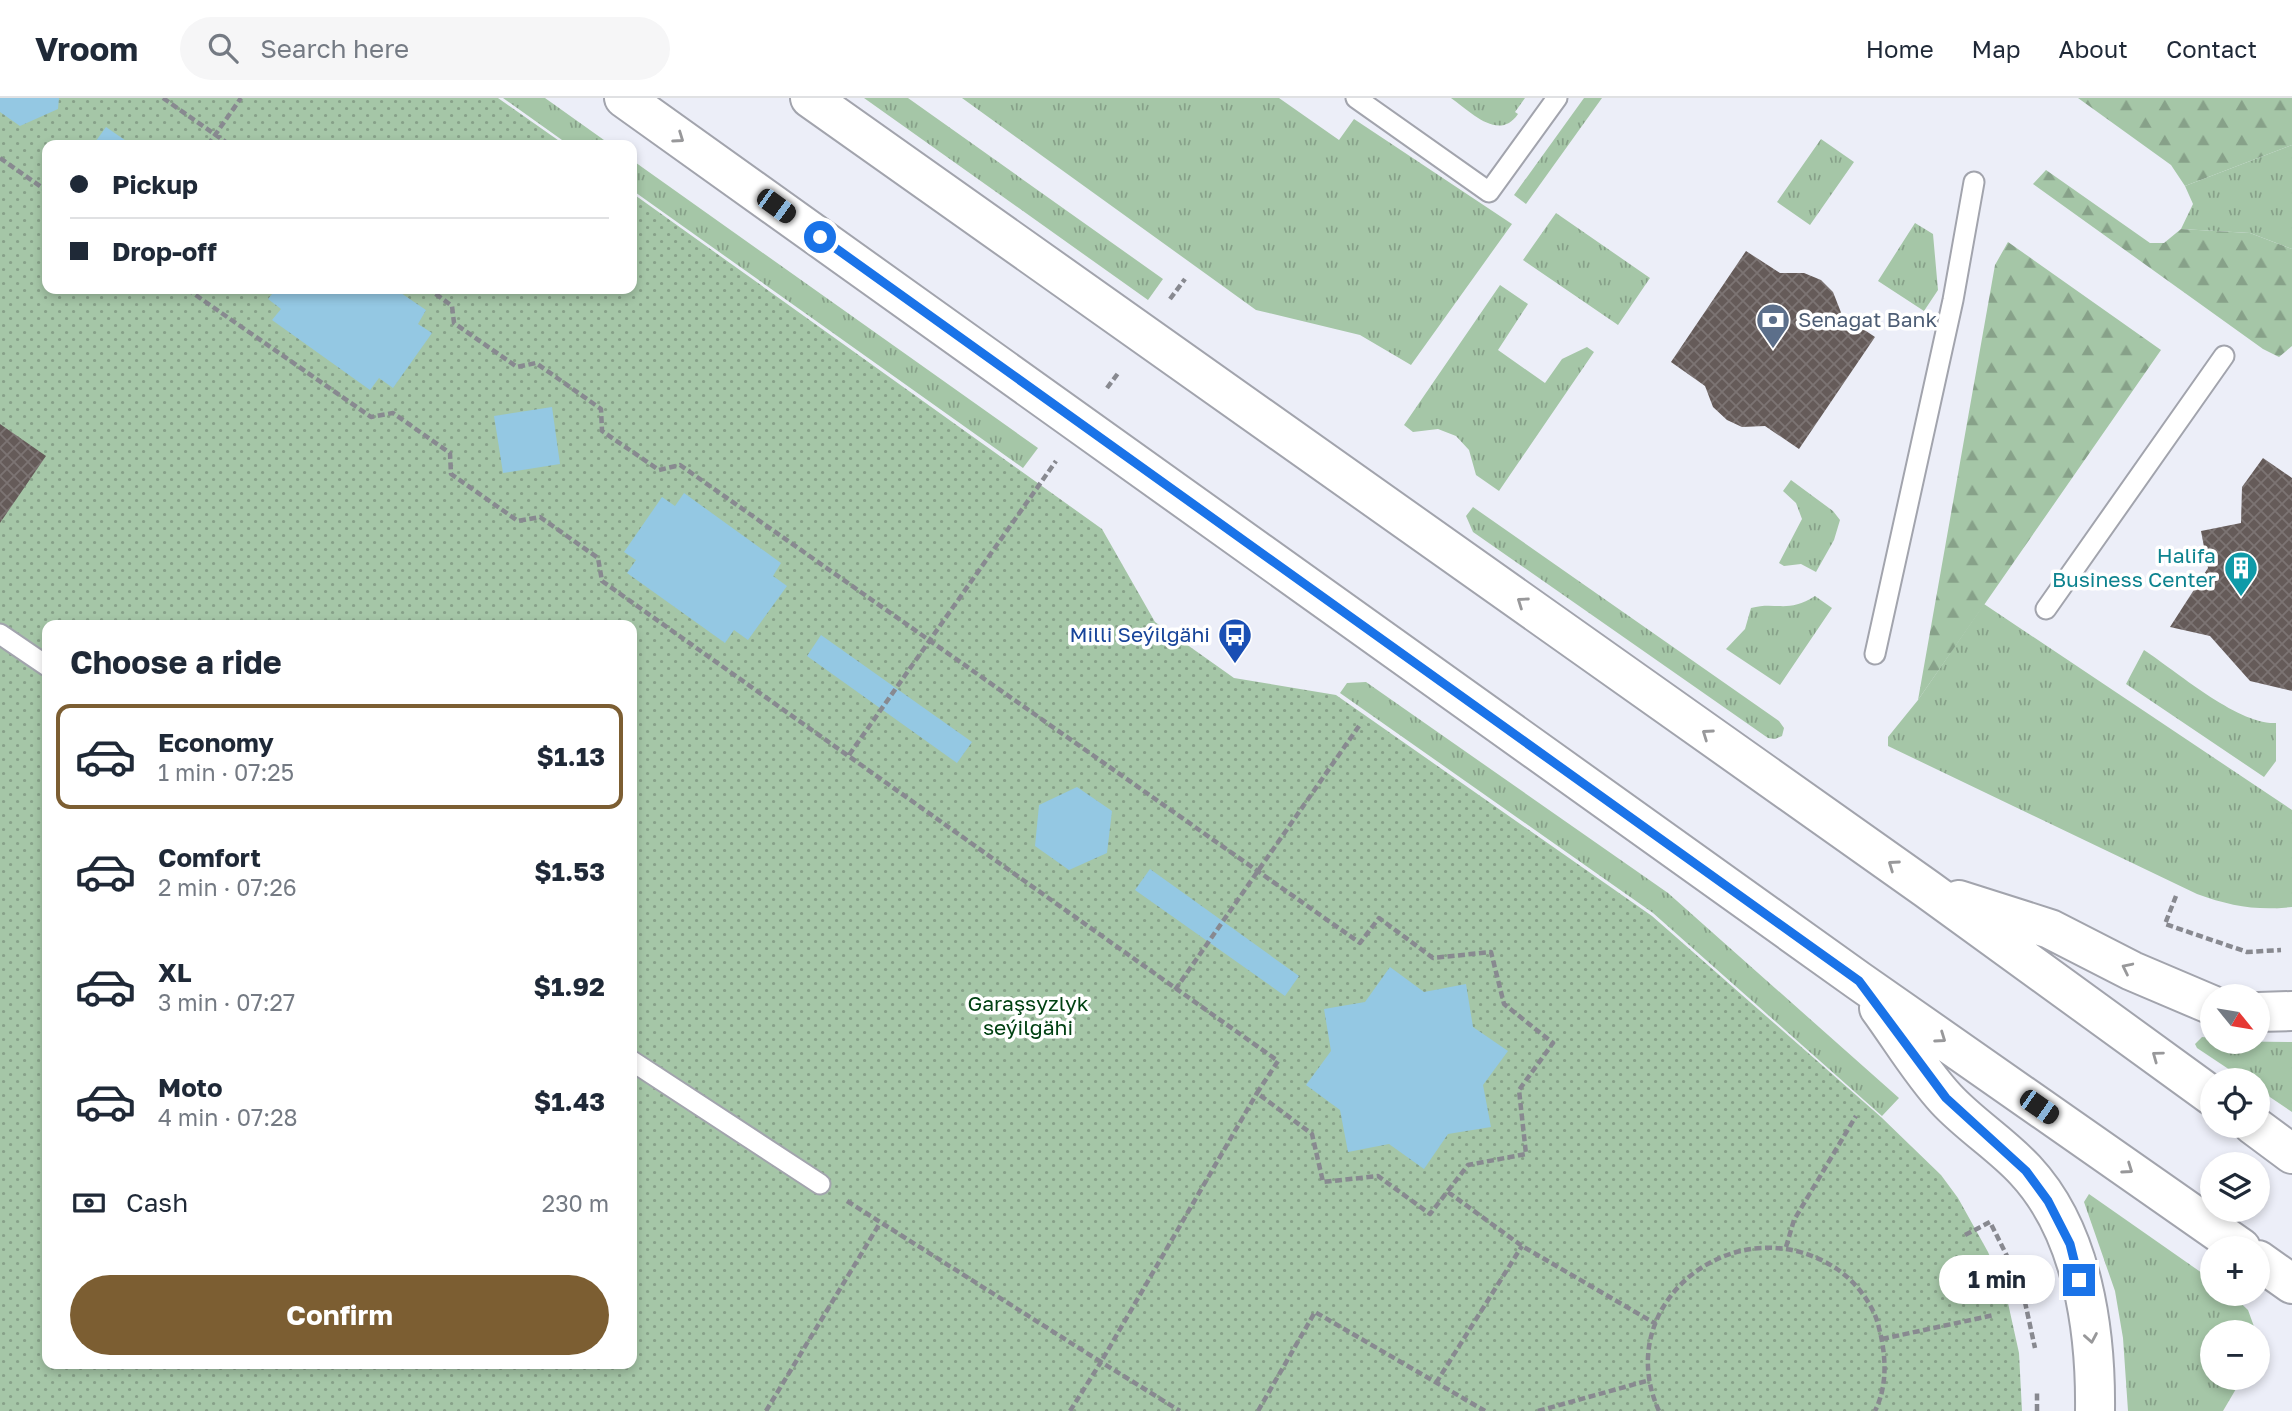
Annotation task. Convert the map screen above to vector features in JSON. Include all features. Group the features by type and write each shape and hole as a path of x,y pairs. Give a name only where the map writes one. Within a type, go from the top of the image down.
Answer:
{"main road":[{"path":"624,98 1859,981 2224,1236"},
{"path":"810,98 1927,889 2200,1087"},
{"path":"1927,889 2050,929 2132,971 2200,1001"},
{"path":"1859,981 1946,1098 2026,1171 2048,1201 2070,1244 2084,1298 2095,1359 2095,1411"},
{"path":"2270,1012 2292,1011"},
{"path":"2270,1138 2292,1154"},
{"path":"2270,1268 2292,1284"}],"lane":[{"path":"1356,98 1489,192 1557,98"},
{"path":"1875,654 1953,300 1974,183"},
{"path":"2046,609 2224,355"},
{"path":"0,634 42,663"},
{"path":"637,1064 820,1184"}],"path":[{"path":"163,98 222,140"},
{"path":"212,140 241,98"},
{"path":"0,158 42,187"},
{"path":"194,294 371,418 393,413 450,453 451,474 518,521 540,517 598,558 602,581 1278,1061 1070,1411"},
{"path":"436,294 452,306 454,323 517,367 536,363 601,409 602,431 659,470 680,465 1360,943 1379,918 1433,958 1491,952 1504,1004 1553,1043 1518,1090 1527,1154 1468,1165 1430,1214 1378,1177 1323,1182 1312,1134 1257,1093"},
{"path":"849,755 922,649"},
{"path":"1175,990 1256,870 1359,726"},
{"path":"2176,895 2165,924 2247,952 2281,950"},
{"path":"1786,1248 1794,1220 1856,1116"},
{"path":"820,1184 1180,1411"},
{"path":"1448,1192 1522,1245 1656,1324"},
{"path":"1965,1235 1990,1222 2021,1284 2035,1348"},
{"path":"766,1411 880,1223"},
{"path":"1436,1382 1522,1245"},
{"path":"1659,1411 1650,1380 1650,1351 1656,1324 1669,1298 1688,1276 1712,1260 1738,1250 1767,1245 1821,1259 1845,1275 1864,1296 1878,1321 1882,1339 1885,1377 1875,1411"},
{"path":"1258,1411 1315,1312 1485,1411"},
{"path":"1882,1339 1994,1315"},
{"path":"1538,1411 1650,1380"},
{"path":"2037,1391 2037,1411"}],"green space":[{"name":"Garaşsyzlyk seýilgähi","path":"0,98 498,98 558,140 42,140 42,294 637,294 637,197 1102,529 1155,622 1234,678 1336,695 1652,916 1881,1117 1941,1175 1958,1198 1988,1252 2006,1294 2019,1353 2022,1411 0,1411"},
{"path":"503,98 545,98 604,140 562,140"},
{"path":"864,98 908,98 1163,279 1148,300"},
{"path":"962,98 1279,98 1339,140 1354,119 1512,224 1411,365 1360,335 1256,310"},
{"path":"1451,98 1525,98 1515,112 1518,114 1510,122 1494,125 1476,117"},
{"path":"1584,98 1602,98 1526,204 1514,195"},
{"path":"2078,98 2292,98 2292,145 2185,186 2171,165"},
{"path":"1821,139 1854,162 1810,225 1777,202"},
{"path":"2292,145 2292,249 2250,233 2181,229 2193,204 2185,186"},
{"path":"637,164 1038,448 1023,468 637,194"},
{"path":"2046,170 2150,243 2164,243 2181,229 2250,233 2292,249 2292,346 2279,357 2263,349 2033,184"},
{"path":"1556,213 1650,278 1618,325 1523,260"},
{"path":"1915,223 1933,234 1938,290 1924,311 1878,281"},
{"path":"2008,242 2161,350 1918,700 1995,265"},
{"path":"1500,285 1528,304 1498,350 1545,383 1562,359 1587,347 1594,352 1499,491 1476,475 1469,450 1456,436 1438,429 1413,432 1404,425"},
{"path":"1791,480 1833,511 1840,520 1834,540 1816,572 1801,564 1784,566 1779,563 1802,519 1796,503 1783,491"},
{"path":"1473,507 1779,721 1784,728 1782,736 1768,738 1473,532 1466,516"},
{"path":"1815,596 1832,608 1780,685 1726,649 1745,629 1751,608 1789,606"},
{"path":"1984,604 2292,810 2292,907 2244,906 2197,894 1888,746 1888,737 1918,700"},
{"path":"2144,650 2226,706 2261,721 2276,723 2276,761 2264,777 2126,684"},
{"path":"1366,682 1668,893 1899,1098 1882,1116 1653,913 1340,693 1347,683"},
{"path":"2200,1039 2200,1050 2197,1048 2195,1044"},
{"path":"2270,1042 2292,1042 2292,1112 2270,1097 2270,1068 2227,1068 2206,1054 2270,1054"},
{"path":"2089,1194 2200,1272 2200,1306 2244,1306 2248,1310 2252,1320 2200,1320 2200,1390 2235,1390 2223,1411 2128,1411 2123,1338 2115,1291 2084,1202"}],"water":[{"path":"0,98 59,98 58,109 20,126 0,112"},
{"path":"106,127 125,140 97,140"},
{"path":"272,294 402,294 426,310 418,324 432,333 393,388 379,378 370,390 272,320 281,309 268,299"},
{"path":"552,407 560,464 503,473 494,416"},
{"path":"684,493 781,563 773,576 787,586 748,640 734,630 725,643 627,573 636,560 624,552 662,497 675,506"},
{"path":"821,635 972,742 957,763 807,656"},
{"path":"1077,787 1112,811 1107,853 1069,870 1035,846 1039,805"},
{"path":"1150,869 1299,976 1285,996 1135,890"},
{"path":"1390,967 1424,992 1466,984 1473,1027 1508,1051 1483,1085 1491,1127 1448,1134 1424,1169 1389,1144 1348,1152 1340,1110 1306,1085 1331,1051 1324,1009 1365,1002"}],"building":[{"name":"Senagat Bank","path":"1746,251 1780,273 1804,273 1821,280 1833,292 1842,315 1875,337 1799,449 1765,426 1742,427 1727,420 1713,407 1705,386 1671,362"},
{"path":"0,424 46,456 0,523"},
{"name":"Halifa Business Center","path":"2263,458 2292,478 2292,691 2250,681 2210,636 2170,627 2208,568 2201,531 2241,523 2242,487"}],"place":[{"name":"Senagat Bank","path":"1773,350"},
{"name":"Halifa Business Center","path":"2241,598"},
{"name":"Milli Seýilgähi","path":"1235,665"}],"route":[{"path":"820,237 1859,981 1946,1098 2026,1171 2048,1201 2070,1244 2079,1280"}]}
